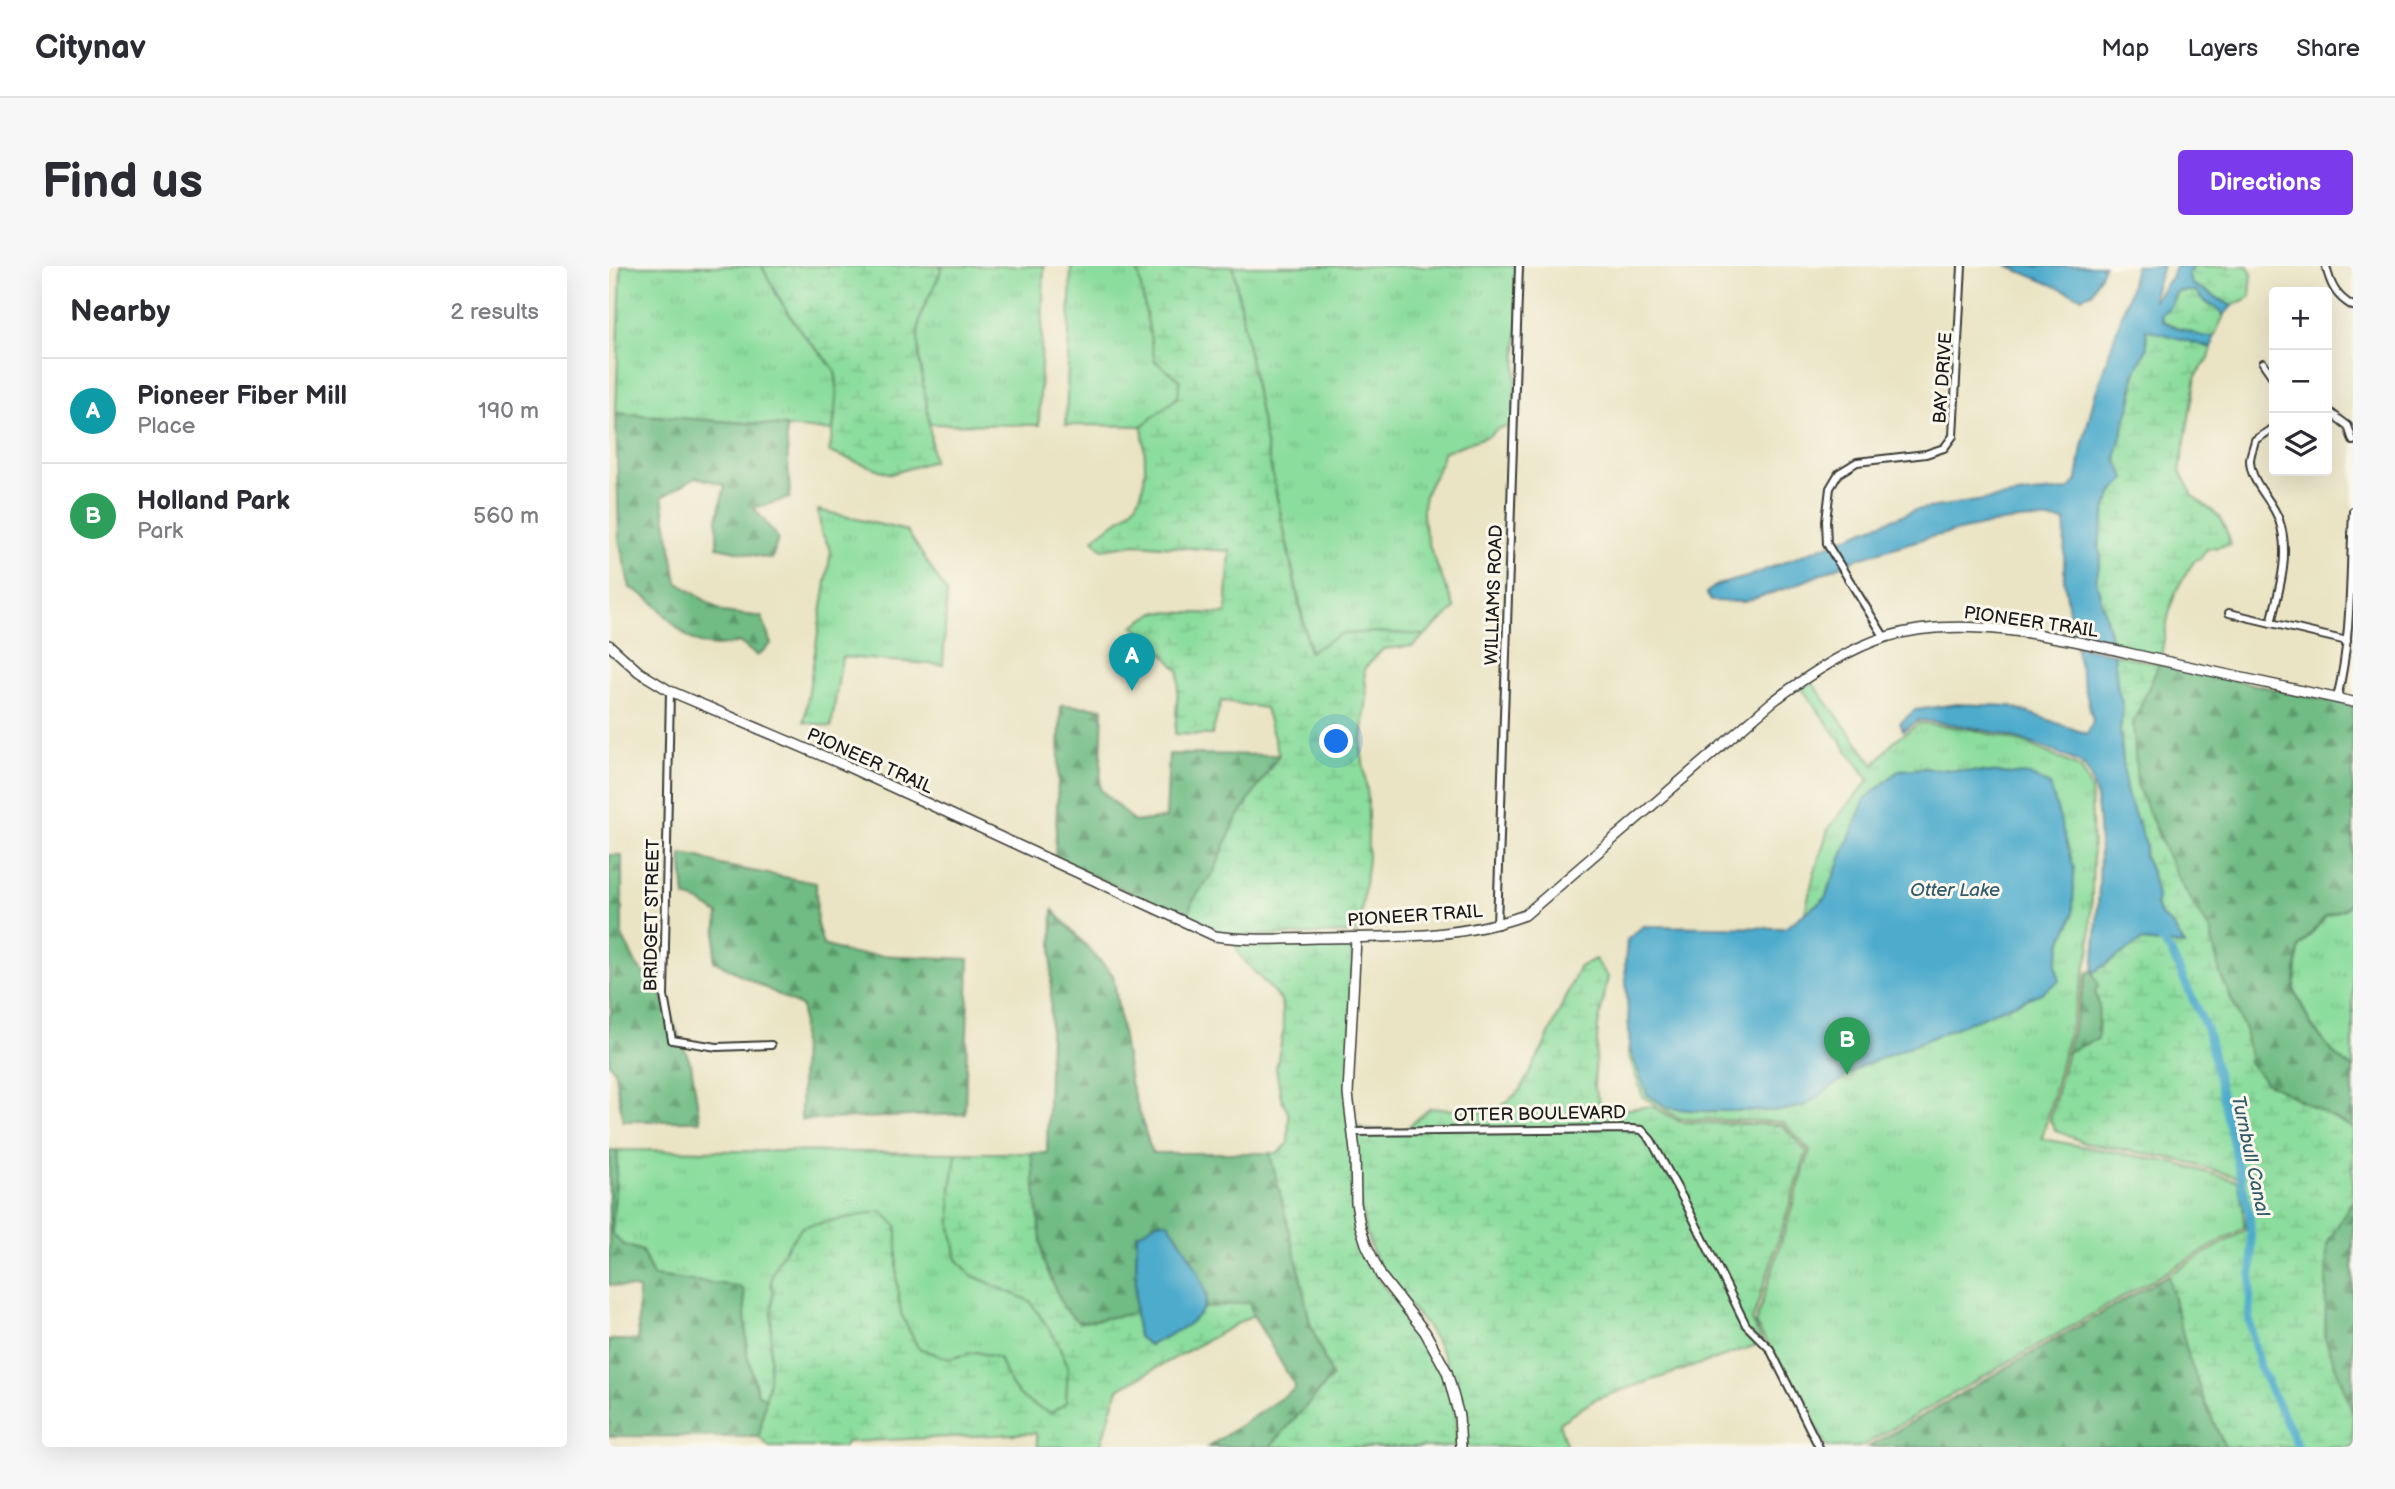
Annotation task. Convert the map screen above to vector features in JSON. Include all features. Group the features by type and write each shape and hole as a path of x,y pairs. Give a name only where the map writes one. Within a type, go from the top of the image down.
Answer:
{"street":[{"name":"WILLIAMS ROAD","path":"1497,925 1519,266"},
{"name":"BAY DRIVE","path":"1885,638 1828,544 1826,521 1830,488 1839,473 1857,462 1926,454 1944,448 1954,436 1962,266"},
{"path":"2326,266 2330,283 2339,295 2353,306"},
{"path":"2263,363 2269,372"},
{"path":"2331,413 2348,426 2353,441"},
{"path":"2269,431 2256,439 2250,460 2255,481 2279,519 2283,547 2284,571 2271,623"},
{"path":"2337,698 2347,641 2353,511"},
{"path":"2229,613 2347,641"},
{"name":"PIONEER TRAIL","path":"609,645 639,672 670,691 844,765 1215,936 1242,940 1356,938 1467,931 1497,925 1525,915 1771,703 1826,666 1885,638 1921,631 1971,628 2072,641 2353,702"},
{"name":"BRIDGET STREET","path":"670,691 664,996 672,1040 717,1047 771,1045"},
{"path":"1356,938 1348,1094 1356,1203 1366,1244 1381,1276 1425,1332 1447,1372 1459,1416 1461,1447"},
{"name":"OTTER BOULEVARD","path":"1352,1132 1642,1130 1651,1140 1687,1206 1746,1325 1770,1349 1819,1447"}],"green space":[{"path":"621,266 762,266 776,294 804,336 835,370 837,388 833,431 616,413"},
{"path":"762,266 942,266 923,308 918,338 933,461 891,474 829,452 837,400 835,372 792,319"},
{"path":"942,266 1044,266 1039,425 929,424 919,356 919,329 923,309"},
{"path":"1071,266 1137,266 1155,361 1180,380 1178,397 1142,426 1066,425"},
{"path":"1137,266 1233,266 1262,425 1309,652 1341,634 1373,632 1425,635 1413,646 1383,649 1364,669 1367,697 1361,748 1368,798 1368,859 1359,933 1242,936 1216,932 1186,918 1194,899 1214,872 1235,822 1279,755 1265,708 1221,701 1212,735 1175,734 1179,671 1133,626 1155,612 1226,614 1230,551 1135,544 1102,549 1093,539 1125,516 1136,504 1144,483 1145,471 1142,426 1178,397 1180,380 1155,361"},
{"path":"1233,266 1520,266 1514,426 1499,428 1488,436 1443,452 1425,496 1423,509 1427,538 1455,609 1425,635 1373,632 1310,652 1262,425"},
{"path":"2192,266 2248,266 2252,274 2250,297 2232,306 2201,288 2196,288 2189,281 2188,275"},
{"path":"2178,291 2196,291 2202,299 2224,315 2214,337 2201,337 2163,321 2163,310 2169,308"},
{"path":"2146,328 2212,348 2209,358 2196,376 2180,471 2193,496 2220,517 2230,545 2207,549 2187,572 2171,605 2161,656 2113,645 2096,580 2101,556 2098,547 2106,507 2123,473 2117,457 2117,447 2132,399 2135,374 2145,346"},
{"path":"616,413 786,426 790,498 754,508 778,538 772,559 717,547 717,519 725,485 696,477 662,497 677,582 723,612 762,617 771,644 757,656 739,642 719,646 702,644 678,628 645,596 630,588 619,540"},
{"path":"818,510 907,531 947,593 943,665 842,657 831,727 804,722 831,550 821,532"},
{"path":"2114,654 2159,664 2133,723 2137,785 2183,887 2210,930 2220,974 2245,1030 2250,1059 2248,1061 2265,1082 2353,1128 2353,1199 2327,1244 2325,1339 2353,1413 2353,1447 2225,1447 2206,1405 2189,1358 2168,1275 2246,1230 2246,1208 2241,1178 2175,1159 2085,1143 2055,1130 2050,1120 2067,1052 2098,1039 2099,1005 2095,991 2099,986 2093,973 2141,941 2185,945 2172,925 2160,915 2156,905 2157,896 2152,874 2144,856 2146,845 2126,791 2120,732 2123,706 2118,691"},
{"path":"2159,664 2353,706 2353,899 2346,908 2326,916 2299,948 2294,989 2312,1027 2337,1057 2353,1069 2353,1128 2265,1082 2248,1061 2245,1030 2220,974 2210,930 2183,887 2137,785 2133,723"},
{"path":"1811,681 1874,765 1895,740 1919,723 1969,729 2026,743 2081,768 2091,789 2093,855 2090,949 2042,1139 2174,1163 2238,1181 2243,1208 2244,1228 1860,1447 1827,1447 1792,1381 1755,1324 1810,1151 1783,1122 1681,1119 1643,1097 1628,1053 1642,941 1798,941 1814,874 1829,827 1869,780 1801,687"},
{"path":"1061,705 1103,708 1100,789 1134,822 1166,818 1169,754 1279,755 1235,822 1214,872 1194,899 1186,918 1055,858"},
{"path":"681,854 700,857 720,865 816,883 817,924 823,945 853,954 969,959 965,1114 801,1120 802,1007 714,961 718,914 700,902 685,897"},
{"path":"609,855 622,855 622,935 637,966 658,987 691,1064 700,1121 623,1121 614,1069 609,1063"},
{"path":"2353,899 2353,1069 2337,1057 2312,1027 2294,989 2299,948 2326,916 2346,908"},
{"path":"1053,910 1113,975 1130,1082 1152,1153 1270,1153 1310,1323 1332,1377 1270,1447 1208,1447 1296,1388 1253,1315 1249,1302 1205,1308 1207,1294 1137,1235 1135,1313 1079,1323 1063,1307 1043,1260 1031,1153 1047,1153"},
{"path":"1352,942 1352,1203 1362,1246 1378,1279 1422,1334 1444,1374 1456,1416 1457,1447 1270,1447 1332,1377 1310,1323 1270,1153 1278,1153 1288,1144 1289,1115 1281,1097 1276,1068 1284,1029 1281,1000 1240,956 1235,943"},
{"path":"1595,959 1608,977 1598,1026 1594,1087 1604,1112 1652,1106 1681,1122 1782,1125 1807,1152 1752,1322 1763,1343 1596,1399 1559,1423 1567,1447 1465,1447 1455,1384 1443,1354 1426,1326 1382,1270 1370,1246 1359,1195 1355,1125 1367,1130 1406,1129 1430,1108 1495,1113 1520,1090 1544,1046 1579,967"},
{"path":"2093,970 2099,986 2095,991 2099,1005 2098,1039 2067,1052 2087,973"},
{"path":"609,1150 618,1150 612,1233 622,1244 642,1251 653,1276 738,1286 744,1291 747,1354 758,1394 766,1399 759,1437 609,1436 609,1340 638,1340 638,1289 609,1285"},
{"path":"618,1150 959,1153 956,1155 951,1191 951,1226 957,1259 971,1275 1030,1301 1057,1341 1068,1366 1066,1403 1051,1413 1031,1404 1012,1386 999,1358 976,1352 949,1359 918,1348 901,1314 897,1282 897,1226 882,1211 802,1227 775,1266 771,1283 773,1291 766,1399 758,1394 747,1354 744,1291 653,1276 642,1251 622,1244 611,1233"},
{"path":"1031,1153 1043,1260 1063,1307 1079,1323 1135,1313 1138,1337 1150,1345 1174,1332 1205,1308 1249,1302 1253,1315 1118,1389 1100,1447 1038,1447 1036,1433 846,1442 844,1447 769,1447 759,1437 769,1381 773,1291 771,1283 775,1266 802,1227 882,1211 897,1226 897,1282 901,1314 918,1348 949,1359 976,1352 999,1358 1012,1386 1031,1404 1051,1413 1066,1403 1068,1366 1057,1341 1030,1301 971,1275 957,1259 951,1226 951,1191 956,1154"},
{"path":"2353,1199 2353,1413 2325,1339 2327,1244"},
{"path":"2168,1275 2189,1358 2225,1447 1868,1447"}],"water":[{"path":"2007,266 2104,266 2092,293 2081,297"},
{"path":"2135,266 2163,266 2154,300 2171,277 2175,266 2192,266 2188,275 2192,284 2232,306 2224,315 2196,291 2178,291 2169,308 2161,314 2163,321 2173,326 2214,337 2212,348 2146,329 2147,347 2134,375 2131,401 2116,460 2126,479 2114,490 2106,507 2098,547 2101,556 2096,580 2113,645 2073,637 2064,580 2065,521 2029,519 2001,522 1926,538 1856,559 1793,586 1744,602 1711,601 1706,593 1717,585 1747,577 1915,510 2068,490 2077,480 2094,398 2129,293"},
{"path":"2075,646 2114,654 2118,691 2123,706 2120,732 2126,791 2146,845 2144,856 2152,874 2156,905 2160,915 2172,925 2185,945 2141,941 2093,973 2099,897 2100,835 2092,783 2084,766 2043,747 1991,731 1919,720 1903,730 1900,723 1915,710 1957,704 2010,706 2087,734 2093,721"},
{"name":"Otter Lake","path":"1924,768 2029,775 2050,785 2074,868 2073,916 2056,964 2059,981 2041,993 1860,1067 1804,1106 1780,1111 1700,1111 1668,1108 1647,1094 1630,1050 1625,963 1627,940 1643,926 1785,928 1825,898 1865,799 1899,770"},
{"path":"1157,1222 1168,1222 1180,1240 1201,1278 1206,1301 1203,1309 1192,1321 1149,1345 1138,1337 1135,1313 1137,1235"}],"waterway":[{"name":"Turnbull Canal","path":"2157,936 2171,952 2207,1030 2250,1218 2252,1258 2249,1320 2259,1365 2298,1447"}],"place":[{"name":"Pioneer Fiber Mill","path":"1132,691"},
{"name":"Holland Park","path":"1847,1075"}]}
